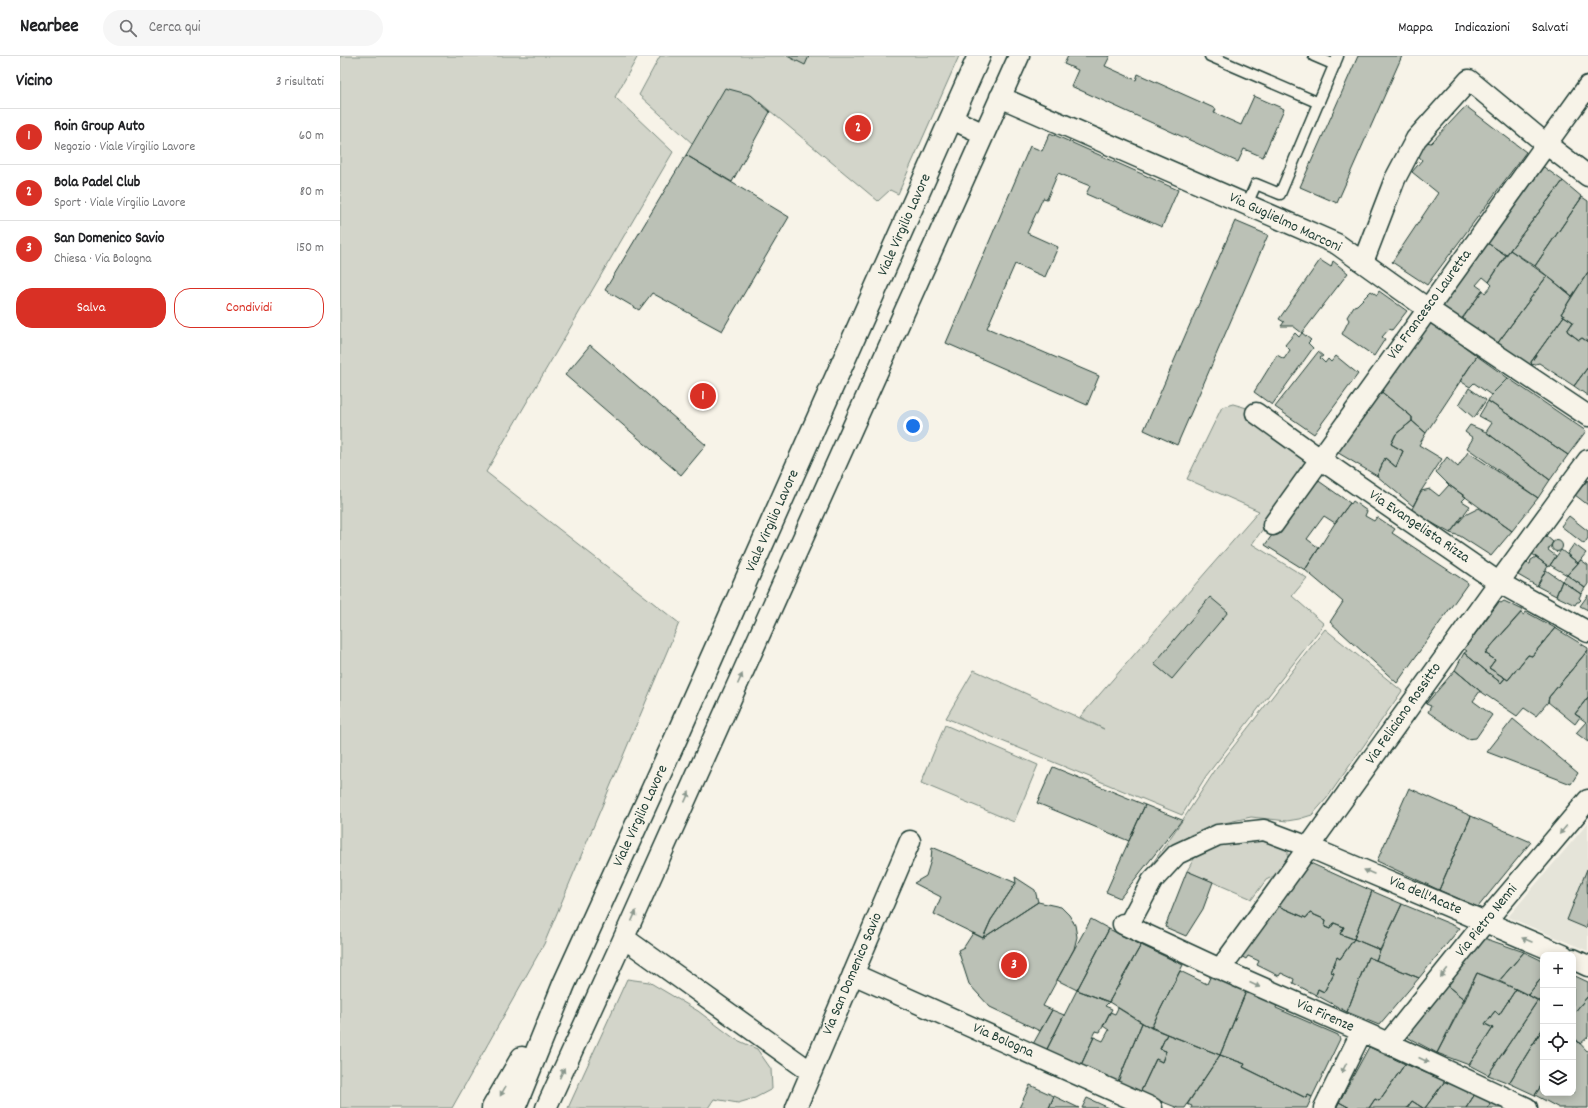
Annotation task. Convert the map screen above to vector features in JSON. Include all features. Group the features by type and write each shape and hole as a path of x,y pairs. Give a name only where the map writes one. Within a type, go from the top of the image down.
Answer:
{"street":[{"name":"Viale Virgilio Lavore","path":"514,1108 564,984 680,731 979,56"},
{"path":"546,1108 624,938 1019,56"},
{"path":"1363,262 1395,178 1416,138 1469,80 1546,144 1588,176"},
{"name":"Via Francesco Lauretta","path":"1273,525 1588,86"},
{"name":"Via Guglielmo Marconi","path":"1000,97 1338,244 1428,309 1588,416"},
{"path":"952,119 984,134"},
{"name":"Via Evangelista Rizza","path":"1256,413 1498,582 1588,632"},
{"name":"Via Feliciano Rossitto","path":"1220,969 1498,582 1588,460"},
{"name":"Via Pietro Nenni","path":"1388,1043 1485,922 1588,800"},
{"name":"Via dell'Acate","path":"1125,925 1152,881 1178,854 1218,835 1264,830 1309,847 1556,952"},
{"name":"Via San Domenico Savio","path":"796,1108 910,841"},
{"name":"Via Firenze","path":"1125,925 1361,1033 1388,1043 1527,1108"},
{"path":"624,938 811,1072"},
{"path":"1576,960 1588,966"},
{"name":"Via Bologna","path":"853,974 1152,1108"},
{"name":"Viale Virgilio Lavore","path":"493,1108 564,984"},
{"path":"1324,1108 1361,1033"}],"lane":[{"path":"1210,56 1319,103"},
{"path":"1247,204 1256,184 1280,194 1337,60 1314,56"}],"shaded area":[{"path":"340,56 638,56 615,97 673,152 486,472 679,623 544,944 452,1108 340,1108"},
{"path":"660,56 959,56 898,194 890,190 878,201 751,95 693,144 639,95"},
{"path":"1233,404 1247,408 1314,459 1252,544 1307,578 1292,596 1324,624 1206,776 1182,815 946,718 974,670 1104,729 1080,717 1259,511 1187,479 1222,407"},
{"path":"1325,629 1402,691 1327,798 1312,815 1299,819 1287,821 1251,817 1220,824 1190,835 1150,867 1216,769"},
{"path":"945,725 1038,765 1014,822 921,783"},
{"path":"1588,823 1588,951 1508,917"},
{"path":"1279,840 1288,848 1288,856 1274,876 1266,880 1252,899 1187,871 1197,855 1214,846 1225,843"},
{"path":"627,979 649,982 698,1011 735,1039 757,1049 771,1069 772,1089 755,1098 738,1103 714,1099 708,1108 568,1108"}],"building":[{"path":"787,56 809,56 805,65"},
{"path":"1068,56 1110,56 1105,66 1136,80 1138,74 1216,109 1214,113 1241,125 1254,96 1284,109 1263,157 1244,149 1238,162 1071,86 1078,70 1064,64"},
{"path":"1358,56 1402,56 1337,203 1300,187"},
{"path":"725,88 751,95 770,112 732,182 686,155"},
{"path":"1467,107 1526,152 1427,285 1392,262 1438,193 1412,172 1422,160 1417,154 1426,142 1431,143 1463,109"},
{"path":"1050,133 1178,190 1162,227 1086,194 1090,186 1058,173 1047,199 1043,198 1027,233 1058,247 1045,277 1015,264 987,328 1099,376 1087,405 946,343 1030,146 1042,151"},
{"path":"686,155 789,217 722,331 652,293 639,310 605,290"},
{"path":"1541,165 1563,181 1506,255 1484,241"},
{"path":"1563,181 1582,197 1535,266 1510,250"},
{"path":"1582,197 1588,201 1588,272 1572,296 1535,266"},
{"path":"1235,221 1268,235 1177,445 1144,430"},
{"path":"1484,241 1506,255 1489,282 1483,277 1476,285 1483,290 1460,321 1437,304"},
{"path":"1510,250 1547,276 1497,344 1464,324 1465,321 1463,318 1483,290 1485,293 1492,285 1489,282"},
{"path":"1320,260 1331,267 1333,261 1348,273 1302,333 1293,326 1281,326 1284,322 1279,319"},
{"path":"1588,272 1588,342 1582,338 1579,340 1567,331 1573,322 1561,314"},
{"path":"1547,276 1572,296 1561,314 1564,316 1531,362 1532,365 1530,367 1497,344"},
{"path":"1371,291 1377,295 1379,291 1407,311 1392,330 1389,329 1382,337 1385,339 1374,356 1342,334 1349,320 1347,317 1354,306 1357,305"},
{"path":"1564,316 1573,322 1567,331 1579,340 1582,338 1588,342 1588,367 1574,386 1539,363 1532,365 1531,362"},
{"path":"1432,322 1477,356 1426,433 1412,421 1412,417 1378,389"},
{"path":"1295,333 1299,337 1302,333 1311,340 1308,343 1313,348 1272,405 1254,392 1277,355 1284,359 1290,350 1285,345"},
{"path":"590,345 706,445 681,475 565,375"},
{"path":"1318,352 1323,356 1320,358 1325,363 1328,359 1331,362 1336,356 1358,374 1314,434 1275,407"},
{"path":"1477,356 1508,378 1491,395 1474,383 1470,387 1460,381"},
{"path":"1588,367 1588,396 1574,386"},
{"path":"1508,378 1586,431 1568,455 1488,401 1491,395"},
{"path":"1469,388 1486,400 1474,418 1459,405"},
{"path":"1378,389 1412,417 1412,421 1396,434 1391,444 1403,451 1396,467 1385,458 1377,476 1335,451"},
{"path":"1488,401 1568,455 1550,480 1486,432 1492,423 1479,416"},
{"path":"1412,421 1426,433 1419,445 1442,459 1413,506 1377,476 1385,458 1396,467 1403,451 1391,444 1396,434"},
{"path":"1470,425 1486,432 1550,480 1538,498 1467,448 1473,438 1465,432"},
{"path":"1468,452 1538,498 1512,531 1449,485 1436,472 1447,457 1458,467"},
{"path":"1313,477 1350,503 1335,523 1324,516 1307,539 1319,548 1305,570 1265,545"},
{"path":"1588,480 1588,505 1575,495"},
{"path":"1449,485 1466,497 1462,501 1470,506 1450,533 1411,511 1421,491 1430,489 1439,496"},
{"path":"1353,501 1367,511 1365,516 1374,521 1377,517 1395,529 1392,533 1468,583 1397,683 1330,622 1343,602 1305,570 1335,523"},
{"path":"1479,508 1512,531 1491,556 1460,536 1450,533 1465,515"},
{"path":"1569,516 1588,531 1588,538 1584,544 1561,526"},
{"path":"1544,534 1553,542 1548,550 1556,556 1549,567 1531,553"},
{"path":"1557,540 1561,542 1563,546 1561,550 1557,552 1553,550 1551,546 1553,542"},
{"path":"1574,544 1586,553 1578,563 1567,554"},
{"path":"1561,550 1578,563 1567,575 1550,565"},
{"path":"1536,557 1548,566 1537,586 1518,575 1525,563 1530,564 1531,560"},
{"path":"1581,560 1588,565 1588,584 1585,588 1567,575"},
{"path":"1546,570 1562,581 1556,596 1537,586"},
{"path":"1567,575 1585,588 1581,594 1562,581"},
{"path":"1562,581 1581,594 1579,598 1581,600 1575,605 1556,596"},
{"path":"1588,595 1588,610 1580,606"},
{"path":"1210,597 1228,612 1172,679 1154,664"},
{"path":"1504,601 1523,610 1485,653 1495,660 1489,668 1505,678 1501,683 1464,653 1467,651 1464,649 1499,602 1501,603"},
{"path":"1526,612 1555,628 1532,656 1528,655 1508,680 1489,668 1495,660 1485,653 1521,613 1524,615"},
{"path":"1555,628 1588,648 1588,650 1549,697 1548,702 1536,716 1524,708 1517,716 1480,691 1455,670 1464,653 1501,683 1505,678 1508,680 1528,655 1532,656"},
{"path":"1588,650 1588,697 1575,714 1580,717 1575,724 1548,702 1549,697"},
{"path":"1455,670 1480,691 1473,701 1492,715 1476,738 1467,739 1428,712 1431,706 1426,704"},
{"path":"1588,697 1588,742 1576,733 1586,722 1575,714"},
{"path":"1513,719 1578,773 1571,784 1487,752"},
{"path":"1053,767 1145,805 1129,841 1037,803"},
{"path":"1409,788 1471,816 1439,890 1377,861"},
{"path":"1145,805 1182,820 1120,898 1106,892"},
{"path":"1471,816 1531,842 1478,907 1439,890"},
{"path":"932,847 1016,883 991,920 983,938 934,914 941,897 914,883 926,876 931,860"},
{"path":"1306,861 1372,891 1354,939 1340,934 1344,927 1334,923 1330,929 1325,927 1326,920 1310,913 1306,918 1276,905"},
{"path":"1587,869 1588,923 1586,928 1567,920"},
{"path":"1187,871 1213,882 1203,909 1186,936 1165,927"},
{"path":"1015,877 1035,890 1038,902 983,938 991,920 1016,883"},
{"path":"1372,891 1402,904 1380,950 1354,939"},
{"path":"1038,902 1061,907 1069,915 1075,925 1077,937 1074,949 1043,1006 1052,1010 1040,1031 990,1007 969,984 958,950 964,947 973,933 983,938"},
{"path":"1402,904 1460,928 1419,978 1376,960"},
{"path":"1276,905 1306,918 1310,913 1326,920 1325,927 1330,929 1334,923 1344,927 1340,934 1354,939 1340,959 1337,957 1331,972 1334,973 1324,992 1318,989 1316,995 1293,983 1294,979 1281,973 1279,976 1257,965 1259,961 1248,956 1246,959 1239,955"},
{"path":"1091,919 1109,929 1077,990 1057,980"},
{"path":"1109,929 1141,945 1109,1002 1077,990"},
{"path":"1481,937 1524,952 1499,981 1477,973 1465,1000 1445,984"},
{"path":"1354,939 1380,950 1376,960 1368,957 1347,1012 1316,995 1318,989 1324,992 1334,973 1331,972 1337,957 1340,959"},
{"path":"1141,945 1183,965 1151,1028 1109,1002"},
{"path":"1524,952 1540,960 1540,980 1528,995 1499,981"},
{"path":"1368,957 1419,978 1379,1025 1347,1012"},
{"path":"1180,971 1207,984 1212,973 1247,989 1220,1055 1151,1028"},
{"path":"1477,973 1516,989 1499,1015 1495,1011 1485,1024 1493,1028 1469,1065 1437,1053"},
{"path":"1576,976 1588,982 1588,996 1576,1010"},
{"path":"1540,980 1540,1002 1528,995"},
{"path":"1445,984 1465,1000 1437,1053 1403,1035"},
{"path":"1247,989 1277,1004 1276,1008 1338,1035 1340,1039 1312,1097 1308,1095 1306,1098 1243,1067 1245,1064 1220,1055"},
{"path":"1516,989 1538,1000 1488,1075 1469,1065 1493,1028 1485,1024 1495,1011 1499,1015"},
{"path":"1077,990 1109,1002 1105,1006 1112,1009 1100,1032 1095,1031 1092,1037 1094,1037 1081,1065 1046,1051"},
{"path":"1588,996 1588,1037 1580,1044 1576,1040 1576,1010"},
{"path":"1538,1000 1540,1002 1540,1033 1509,1083 1488,1075"},
{"path":"1118,1008 1142,1023 1117,1084 1081,1065 1094,1037 1103,1041 1109,1030 1103,1026 1110,1012 1115,1014"},
{"path":"1052,1010 1064,1015 1046,1051 1033,1044"},
{"path":"1142,1023 1167,1034 1160,1049 1166,1051 1162,1062 1156,1059 1140,1093 1117,1084"},
{"path":"1540,1033 1540,1088 1535,1095 1509,1083"},
{"path":"1167,1034 1220,1055 1185,1108 1178,1108 1140,1093 1156,1059 1162,1062 1166,1051 1160,1049"},
{"path":"1576,1039 1588,1052 1588,1108 1559,1108 1535,1095 1540,1088 1540,1096 1576,1096"},
{"path":"1369,1047 1405,1064 1379,1101 1375,1099 1369,1108 1350,1108 1339,1102"},
{"path":"1220,1055 1245,1064 1243,1067 1306,1098 1308,1095 1312,1097 1307,1108 1191,1108 1192,1106 1187,1104"},
{"path":"1405,1064 1445,1081 1425,1108 1412,1101 1407,1108 1369,1108 1375,1099 1379,1101"},
{"path":"1445,1081 1475,1094 1466,1108 1425,1108"},
{"path":"1030,1085 1054,1096 1049,1108 1019,1108"},
{"path":"1475,1094 1492,1103 1488,1108 1466,1108"},
{"path":"1054,1096 1079,1108 1049,1108"},
{"path":"1087,1098 1109,1108 1082,1108"},
{"path":"1412,1101 1423,1108 1407,1108"},
{"path":"1339,1102 1350,1108 1336,1108"},
{"path":"1492,1103 1504,1108 1488,1108"}],"place":[{"name":"Bola Padel Club","path":"858,128"},
{"name":"Roin Group Auto","path":"703,396"},
{"name":"San Domenico Savio","path":"1014,965"}]}
